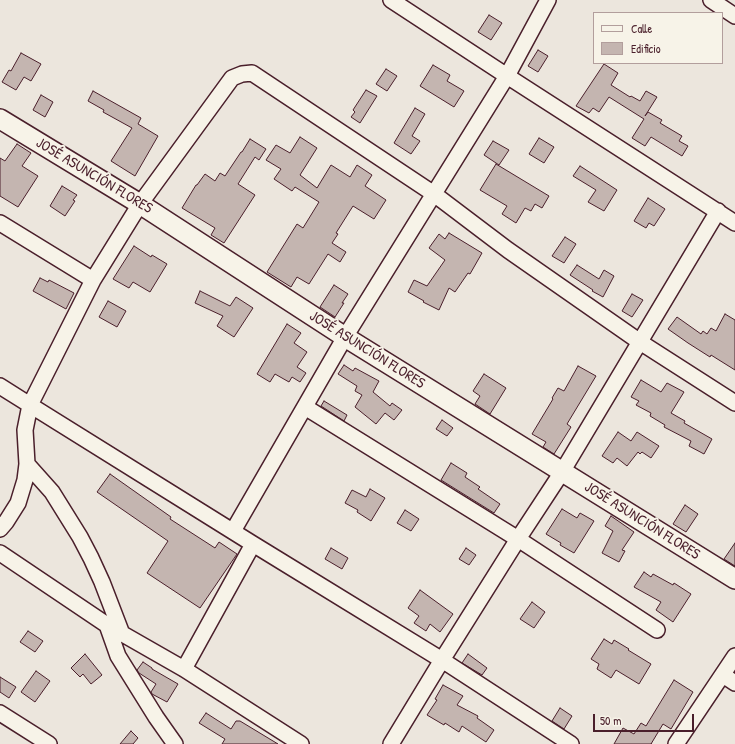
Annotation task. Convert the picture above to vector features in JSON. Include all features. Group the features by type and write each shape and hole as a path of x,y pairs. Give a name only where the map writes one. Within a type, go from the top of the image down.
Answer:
{"street":[{"path":"391,0 735,223"},
{"path":"233,531 345,337 507,76 548,0"},
{"path":"711,0 735,16"},
{"path":"0,529 18,503 25,480 27,464 25,430 30,405 94,280 140,204 232,78 242,74 252,73 434,194 508,250 640,342 735,403"},
{"name":"JOSÉ ASUNCIÓN FLORES","path":"0,119 140,204 345,337 735,579"},
{"path":"391,744 518,539 562,472 718,211"},
{"path":"0,223 94,280"},
{"path":"0,386 442,660 571,744"},
{"path":"304,407 518,539 657,630"},
{"path":"27,464 52,492 80,537 102,582 122,634"},
{"path":"184,669 253,544"},
{"path":"0,553 107,626 184,669 301,744"},
{"path":"107,626 118,656 156,717 176,744"},
{"path":"676,744 729,679 735,656"},
{"path":"0,714 49,744"}],"building":[{"path":"489,15 502,23 491,40 478,32"},
{"path":"538,50 548,56 538,72 528,66"},
{"path":"21,53 41,64 31,81 24,77 16,90 2,82 9,70 11,71"},
{"path":"604,64 618,73 611,85 630,97 631,96 640,101 646,91 657,97 645,116 648,112 662,120 660,123 682,136 679,141 688,146 682,156 651,137 645,146 632,138 644,119 609,97 599,112 593,108 589,113 576,106"},
{"path":"433,65 450,75 447,81 464,91 454,107 420,86"},
{"path":"386,69 397,76 387,91 376,84"},
{"path":"366,90 377,96 360,123 351,117 355,112 353,110"},
{"path":"93,91 141,118 138,124 158,136 135,176 111,161 132,128 103,112 104,110 88,101"},
{"path":"41,95 53,102 45,117 33,110"},
{"path":"415,108 425,114 412,136 420,141 411,154 394,143"},
{"path":"300,137 317,148 300,175 317,188 331,165 350,177 357,165 372,175 365,186 386,200 374,219 353,206 336,233 338,234 332,243 346,252 340,262 328,254 309,284 297,277 291,287 267,272 297,224 303,228 319,202 295,187 292,191 274,179 281,169 266,160 276,145 290,153"},
{"path":"539,138 554,147 544,163 529,154"},
{"path":"250,139 266,149 259,160 255,157 238,184 255,195 224,243 211,235 215,228 182,208 196,185 205,174 215,181 220,173 225,176"},
{"path":"493,141 509,150 499,165 484,155"},
{"path":"17,144 31,153 22,166 38,176 18,207 0,196 0,158 5,161"},
{"path":"496,164 549,196 542,208 535,204 531,211 525,208 516,223 502,214 507,206 480,190"},
{"path":"580,166 617,190 604,211 588,202 596,190 573,176"},
{"path":"62,186 77,195 73,200 75,201 65,216 50,206"},
{"path":"648,198 665,209 654,226 649,223 646,228 634,221"},
{"path":"449,233 482,253 470,274 468,273 455,292 449,288 439,310 408,292 414,280 427,286 445,260 429,248 439,234 445,239"},
{"path":"565,237 576,244 564,263 552,256"},
{"path":"134,246 151,257 152,255 167,264 150,292 133,282 129,288 113,279"},
{"path":"577,265 599,279 604,270 614,276 603,297 570,275"},
{"path":"40,278 48,282 49,280 74,293 66,309 33,291"},
{"path":"334,285 348,294 335,317 320,307"},
{"path":"200,291 230,306 236,297 253,308 234,337 217,326 223,316 195,303"},
{"path":"632,294 643,300 632,317 622,311"},
{"path":"108,301 126,311 117,327 99,317"},
{"path":"725,314 735,320 735,370 711,355 710,357 668,329 677,317 701,334 703,331 707,334 711,328 716,331"},
{"path":"287,324 301,333 294,343 307,352 297,367 306,373 300,382 292,377 289,382 275,374 270,382 257,374"},
{"path":"344,365 353,371 355,368 379,381 373,392 390,406 392,403 402,410 394,420 385,413 376,424 355,407 362,395 355,391 357,386 338,374"},
{"path":"578,366 596,376 567,424 571,427 554,454 543,447 546,442 532,434 558,388 564,391"},
{"path":"484,374 506,388 490,414 475,404 480,396 473,391"},
{"path":"641,380 661,392 667,383 684,392 671,413 685,421 684,423 712,439 704,454 689,446 691,441 664,427 665,425 650,416 651,413 636,405 639,401 631,397"},
{"path":"324,401 347,415 344,421 321,406"},
{"path":"442,420 453,428 447,436 436,429"},
{"path":"618,432 631,441 637,432 659,446 651,458 642,452 640,454 638,452 627,466 617,458 613,463 602,456"},
{"path":"451,463 467,473 465,477 480,487 478,489 500,504 494,513 441,480"},
{"path":"110,474 171,517 170,519 215,548 219,542 237,554 200,608 147,573 168,541 97,492"},
{"path":"370,489 385,498 371,521 357,512 358,510 345,503 352,490 366,497"},
{"path":"685,505 698,514 686,532 673,524"},
{"path":"562,509 577,518 580,513 594,521 574,553 560,545 561,543 546,534"},
{"path":"405,510 419,519 411,531 397,523"},
{"path":"611,516 634,532 622,550 625,551 619,562 602,553 613,531 605,526"},
{"path":"735,543 735,566 724,559"},
{"path":"331,548 348,558 342,569 325,559"},
{"path":"466,548 476,555 469,565 459,559"},
{"path":"644,572 651,577 653,574 673,585 674,583 691,594 673,622 656,610 661,602 634,587"},
{"path":"420,590 453,614 440,632 430,624 426,631 414,623 419,616 408,608"},
{"path":"532,602 545,612 534,628 520,619"},
{"path":"28,631 43,641 35,652 20,642"},
{"path":"604,639 612,644 614,640 651,664 639,684 616,670 611,678 597,669 599,664 591,659"},
{"path":"85,654 102,675 91,684 83,674 80,677 71,668"},
{"path":"468,654 487,668 482,675 462,663"},
{"path":"143,662 178,684 167,702 152,694 151,692 156,684 139,673 137,670"},
{"path":"36,671 50,681 35,702 21,692"},
{"path":"0,677 16,687 9,698 0,692"},
{"path":"674,680 693,692 671,729 663,724 651,744 614,744 623,728 634,734 641,723 646,726"},
{"path":"443,685 463,696 457,705 478,716 477,718 494,730 486,742 462,726 459,732 445,723 444,725 427,715 437,700 435,699"},
{"path":"560,708 572,716 564,729 552,721"},
{"path":"206,713 231,729 236,721 240,721 278,744 222,744 225,739 199,723"},
{"path":"131,731 138,738 133,744 120,744"}]}
